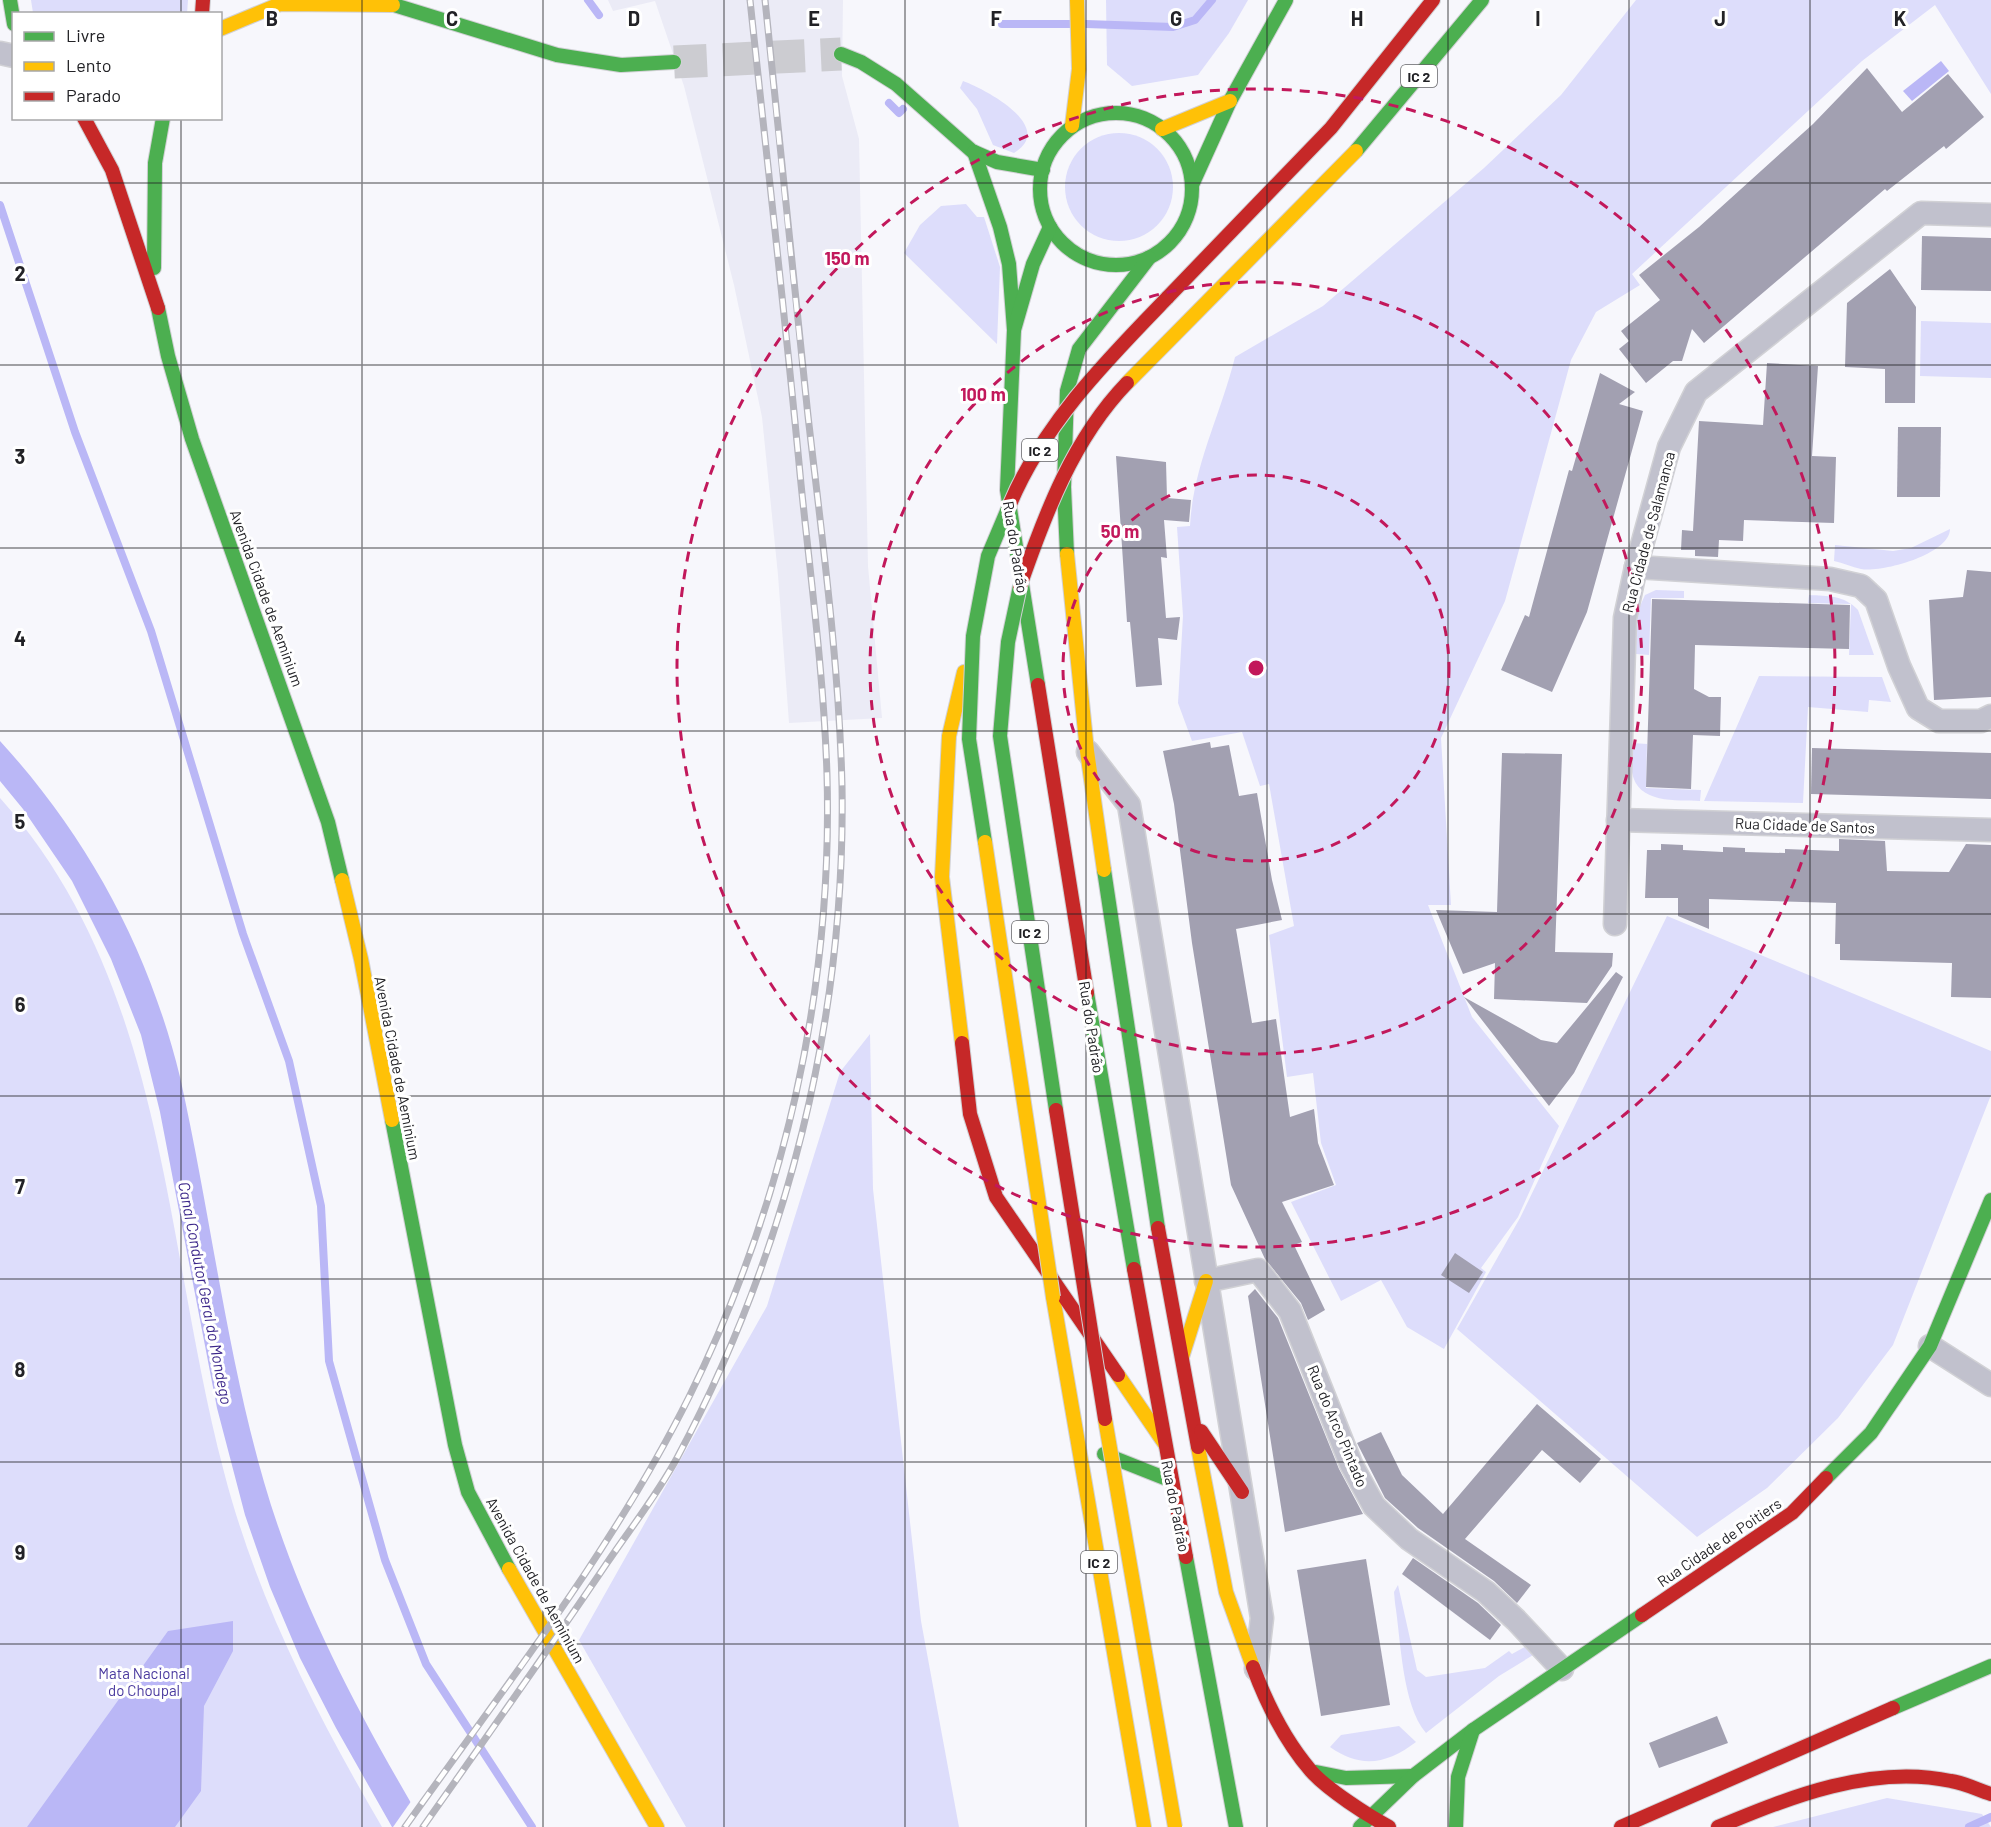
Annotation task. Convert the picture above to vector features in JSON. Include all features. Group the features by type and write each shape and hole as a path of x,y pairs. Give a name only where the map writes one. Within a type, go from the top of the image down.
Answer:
{"main road":[{"path":"378,0 525,47 565,56 621,64 674,62"},
{"path":"1072,126 1079,69 1077,0"},
{"path":"1192,185 1230,101 1262,49 1286,0"},
{"name":"IC 2","path":"1144,1827 1053,1297 969,739 973,636 988,556 1015,492 1051,431 1091,376 1330,128 1433,0"},
{"name":"IC 2","path":"1175,1827 1084,1295 1000,736 1008,642 1016,598 1046,510 1079,449 1117,394 1356,151 1482,0"},
{"path":"222,27 280,4 393,5"},
{"path":"841,54 879,69 974,152 1002,163 1043,170"},
{"path":"1079,69 1109,115"},
{"path":"1162,129 1230,101"},
{"path":"1149,258 1127,265 1105,265 1083,258 1064,245 1050,227 1044,213 1040,191 1043,170 1049,151 1072,126 1109,115 1143,119 1162,129 1177,145 1188,164 1192,185 1190,207 1182,228 1167,245 1149,258 1079,349 1067,391 1064,487 1087,751 1145,1146 1181,1361 1226,1592 1255,1673 1286,1736 1312,1772 1369,1816 1389,1827"},
{"name":"Avenida Cidade de Aeminium","path":"85,120 112,170 154,290 168,356 192,439 306,753 340,865 361,959 453,1434 468,1491 496,1547 657,1827"},
{"name":"Avenida Cidade de Aeminium","path":"154,290 155,163 163,120"},
{"path":"974,152 1000,227 1009,264 1014,330"},
{"path":"982,179 1000,188"},
{"path":"1027,203 1044,213"},
{"name":"Rua do Padrão","path":"1050,227 1033,264 1014,330 1007,490 1099,1071 1236,1827"},
{"path":"973,636 949,736 942,877 970,1114 996,1197 1165,1444"},
{"name":"Rua Cidade de Poitiers","path":"1360,1827 1413,1776 1473,1730 1792,1512 1870,1433 1930,1346 1991,1200"},
{"path":"1181,1361 1206,1281"},
{"path":"1192,1419 1242,1492"},
{"path":"1104,1454 1172,1481"},
{"path":"1621,1827 1991,1666"},
{"path":"1456,1827 1454,1794 1460,1762 1473,1730"},
{"path":"1312,1772 1346,1778 1413,1776"},
{"path":"1718,1827 1778,1802 1886,1776 1948,1780 1991,1794"}],"street":[{"name":"Rua Cidade de Salamanca","path":"1616,924 1625,618 1636,567 1669,447 1696,392 1922,213 1991,215"},
{"path":"1636,567 1830,579 1861,586 1876,600 1899,666 1918,708 1939,721 1981,721 1991,716"},
{"path":"1087,751 1129,805 1262,1618 1255,1673"},
{"name":"Rua Cidade de Santos","path":"1618,820 1991,830"},
{"name":"Rua do Arco Pintado","path":"1206,1281 1258,1270 1290,1311 1351,1464 1374,1506 1409,1539 1486,1592 1516,1620 1562,1670"},
{"path":"1930,1346 1991,1385"}],"shaded area":[{"path":"608,0 843,0 842,76 859,139 868,566 882,718 789,723 778,575 762,417 734,285 684,86 655,1 613,11"}],"green space":[{"path":"31,0 188,0 187,12 33,12"},
{"path":"1106,0 1248,0 1229,33 1198,75 1132,86 1107,65"},
{"path":"1636,0 1991,0 1991,94 1935,5 1862,61 1632,274 1640,285 1596,312 1571,360 1505,601 1441,738 1451,905 1428,905 1472,1017 1559,1126 1518,1217 1481,1268 1486,1272 1444,1349 1407,1327 1381,1280 1341,1301 1291,1202 1336,1185 1321,1143 1313,1073 1287,1077 1269,935 1294,926 1269,784 1260,786 1242,732 1192,741 1178,703 1183,616 1177,527 1190,526 1196,482 1235,357 1323,306 1484,168 1561,95"},
{"path":"963,81 1000,100 1023,121 1027,132 1025,143 1014,153 993,145 977,109 960,88"},
{"path":"1119,133 1140,137 1157,149 1169,166 1173,187 1169,208 1157,225 1140,237 1119,241 1098,237 1081,225 1069,208 1065,187 1069,166 1081,149 1098,137"},
{"path":"966,204 977,217 984,217 1000,267 997,344 904,253 920,225 941,206"},
{"path":"1921,321 1991,323 1991,378 1920,376"},
{"path":"1950,529 1947,538 1939,546 1927,554 1898,565 1861,569 1834,561 1835,545 1893,551 1911,548"},
{"path":"1656,590 1684,591 1684,598 1651,598 1649,655 1636,654 1637,613 1645,595"},
{"path":"1809,595 1835,597 1851,604 1808,603"},
{"path":"1851,604 1858,610 1874,655 1849,655"},
{"path":"1759,676 1882,677 1891,702 1869,700 1868,712 1808,707 1803,803 1704,801"},
{"path":"1633,743 1647,744 1646,788 1701,790 1700,801 1659,798 1642,790 1635,782 1632,772"},
{"name":"Mata Nacional do Choupal","path":"0,798 55,871 97,950 128,1033 152,1118 204,1384 224,1472 238,1519 253,1565 291,1655 334,1742 382,1827 0,1827"},
{"path":"1667,916 1991,1051 1991,1095 1893,1345 1838,1418 1767,1488 1697,1537 1457,1329 1520,1218"},
{"path":"870,1034 873,1189 921,1621 959,1827 686,1827 579,1640 767,1306 840,1072"},
{"path":"1398,1585 1417,1670 1426,1677 1485,1668 1509,1651 1512,1654 1532,1643 1538,1652 1499,1676 1426,1733 1418,1721 1407,1689 1394,1592"},
{"path":"1399,1726 1416,1742 1384,1759 1363,1761 1352,1759 1330,1747 1341,1735"},
{"path":"1887,1798 1982,1814 1991,1827 1773,1827"}],"water":[{"path":"1941,61 1949,71 1912,101 1903,91"},
{"name":"Canal Condutor Geral do Mondego","path":"0,741 61,816 87,856 133,940 151,984 180,1077 239,1382 264,1482 295,1573 334,1659 377,1744 425,1827 392,1827 336,1728 300,1658 270,1587 245,1515 217,1408 160,1112 141,1035 111,959 72,881 23,809 0,781"},
{"path":"233,1621 233,1651 204,1706 201,1791 175,1827 27,1827 168,1631"}],"pier":[{"path":"412,1800 428,1827 393,1827"}],"building":[{"path":"1867,68 1902,112 1948,74 1984,117 1946,149 1944,146 1887,191 1885,189 1704,343 1692,329 1682,361 1673,361 1646,383 1619,349 1629,341 1621,331 1660,300 1639,275 1699,227 1813,124"},
{"path":"1922,236 1991,238 1991,291 1921,290"},
{"path":"1890,269 1916,307 1915,403 1885,403 1885,369 1845,367 1847,303"},
{"path":"1767,363 1818,366 1812,456 1836,457 1834,523 1744,520 1743,541 1719,540 1718,557 1695,556 1695,550 1681,550 1682,530 1693,531 1699,421 1763,425"},
{"path":"1600,373 1635,392 1619,404 1643,411 1587,612 1552,692 1501,670 1525,615 1529,617 1569,470 1572,471"},
{"path":"1898,427 1941,427 1940,497 1897,497"},
{"path":"1116,456 1166,462 1167,498 1191,500 1189,522 1164,520 1167,558 1161,557 1166,618 1180,617 1177,640 1158,638 1162,685 1136,687 1130,622 1127,622"},
{"path":"1967,570 1991,572 1991,697 1934,700 1929,600 1963,597"},
{"path":"1652,599 1850,605 1849,649 1695,645 1694,689 1709,697 1721,697 1720,736 1693,735 1691,789 1646,787"},
{"path":"1210,742 1211,748 1229,745 1239,796 1257,793 1272,880 1282,920 1236,929 1252,1023 1276,1019 1290,1117 1314,1109 1318,1143 1334,1185 1282,1202 1302,1242 1294,1245 1325,1310 1308,1320 1301,1303 1265,1259 1231,1185 1192,943 1174,804 1163,751"},
{"path":"1812,748 1991,753 1991,799 1811,794"},
{"path":"1502,753 1562,754 1555,952 1613,953 1612,966 1587,1003 1494,999 1495,963 1463,974 1436,910 1497,912"},
{"path":"1839,839 1885,841 1887,871 1949,872 1966,844 1991,845 1991,998 1951,997 1952,963 1840,960 1840,944 1835,944 1836,903 1709,899 1709,929 1678,916 1678,898 1645,898 1647,850 1661,850 1661,844 1683,845 1683,850 1723,852 1723,847 1745,848 1745,852 1785,853 1785,849 1839,851"},
{"path":"1616,972 1623,977 1574,1073 1549,1106 1464,997 1541,1040 1557,1043"},
{"path":"1455,1253 1483,1272 1469,1293 1441,1275"},
{"path":"1255,1289 1278,1318 1339,1469 1363,1514 1285,1532 1248,1296"},
{"path":"1537,1404 1601,1459 1580,1483 1542,1450 1465,1539 1531,1585 1517,1603 1494,1581 1418,1528 1385,1498 1357,1443 1381,1432 1402,1475 1443,1514"},
{"path":"1413,1558 1478,1603 1501,1625 1490,1640 1402,1574"},
{"path":"1366,1559 1390,1705 1321,1716 1297,1570"},
{"path":"1717,1716 1728,1743 1659,1768 1649,1743"}],"waterway":[{"path":"588,0 599,15"},
{"path":"1086,24 1173,27 1195,20 1212,0"},
{"path":"1002,24 1071,24"},
{"path":"889,103 899,113 903,109"},
{"path":"0,205 75,432 151,631 243,934 289,1061 321,1206 329,1361 385,1560 426,1664 532,1827"},
{"path":"1969,1827 1991,1817"}],"tunnel":[{"path":"674,62 841,54"}],"railway":[{"path":"405,1827 556,1617 592,1563 627,1508 689,1397 722,1324 751,1249 776,1172 796,1094 811,1015 821,935 827,855 827,775 823,702 750,0"},
{"path":"423,1827 643,1512 677,1458 716,1379 750,1299 779,1216 802,1132 821,1046 833,959 841,872 840,739 829,600 802,364 765,0"}],"traffic: fast":[{"path":"10,0 12,12"},
{"path":"378,0 557,55 621,65 674,62"},
{"path":"1192,185 1230,101 1286,0"},
{"path":"1356,151 1482,0"},
{"path":"841,54 861,62 896,84 972,151 997,162 1043,170"},
{"path":"1116,113 1145,119 1158,126 1169,136 1179,147 1186,160 1192,189 1186,218 1179,231 1169,242 1158,252 1145,259 1116,265 1087,259 1074,252 1063,242 1053,231 1046,218 1040,189 1046,160 1053,147 1063,136 1074,126 1087,119 1116,113"},
{"path":"154,268 155,163 163,120"},
{"path":"974,152 1000,227 1009,264 1014,330"},
{"path":"1038,685 1007,490 1014,330 1033,264 1050,227"},
{"path":"1067,554 1064,487 1067,391 1079,349 1149,258"},
{"path":"158,308 168,356 192,439 328,822 342,880"},
{"path":"985,842 969,739 973,636 988,556 1010,504"},
{"path":"1020,586 1008,642 1000,736 1056,1110"},
{"path":"1104,870 1158,1228"},
{"path":"1087,993 1134,1269"},
{"path":"392,1120 455,1445 468,1492 509,1569"},
{"path":"1826,1478 1871,1433 1930,1346 1991,1200"},
{"path":"1104,1454 1172,1481"},
{"path":"1186,1557 1236,1827"},
{"path":"1360,1827 1413,1776 1473,1730 1642,1615"},
{"path":"1893,1708 1991,1666"},
{"path":"1456,1827 1458,1777 1473,1730"},
{"path":"1316,1772 1346,1778 1413,1776"}],"traffic: slow":[{"path":"1072,126 1079,69 1077,0"},
{"path":"222,28 280,4 393,5"},
{"path":"1162,129 1230,101"},
{"path":"1127,383 1356,151"},
{"path":"1067,554 1087,751 1104,870"},
{"path":"962,1043 942,877 949,736 964,672"},
{"path":"985,842 1053,1297"},
{"path":"342,880 361,959 392,1120"},
{"path":"1182,1357 1206,1281"},
{"path":"1053,1297 1144,1827"},
{"path":"1118,1375 1165,1444"},
{"path":"1105,1419 1175,1827"},
{"path":"1198,1447 1226,1592 1253,1667"},
{"path":"509,1569 657,1827"}],"traffic: jam":[{"path":"202,12 203,0"},
{"path":"1167,298 1331,128 1433,0"},
{"path":"85,120 112,170 158,308"},
{"path":"1010,504 1040,446 1059,420 1100,369 1167,298"},
{"path":"1020,586 1051,505 1076,453 1091,428 1127,383"},
{"path":"1038,685 1087,993"},
{"path":"962,1043 970,1114 996,1197 1118,1375"},
{"path":"1056,1110 1105,1419"},
{"path":"1158,1228 1198,1447"},
{"path":"1134,1269 1186,1557"},
{"path":"1201,1431 1242,1492"},
{"path":"1642,1615 1792,1513 1826,1478"},
{"path":"1253,1667 1278,1721 1293,1747 1311,1771 1337,1794 1389,1827"},
{"path":"1621,1827 1893,1708"},
{"path":"1718,1827 1803,1795 1862,1780 1921,1777 1956,1782 1991,1794"}]}
